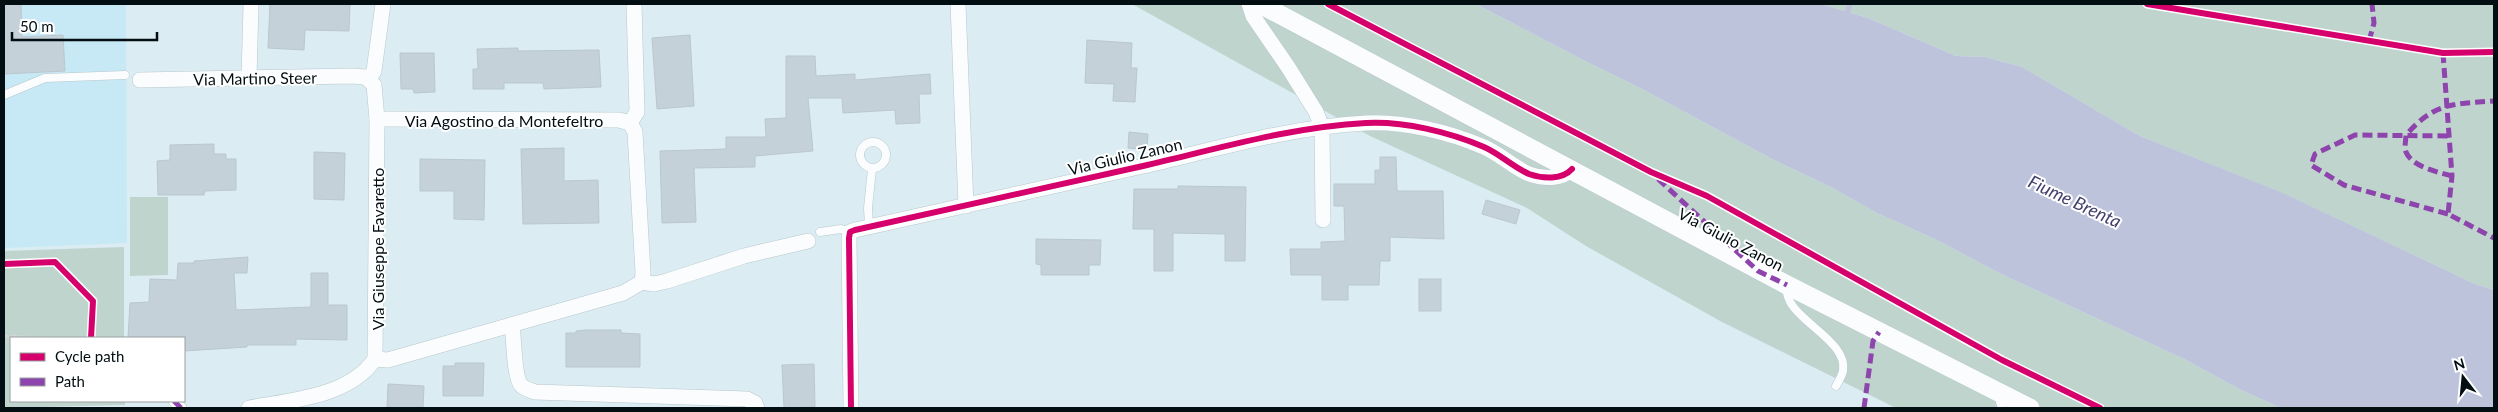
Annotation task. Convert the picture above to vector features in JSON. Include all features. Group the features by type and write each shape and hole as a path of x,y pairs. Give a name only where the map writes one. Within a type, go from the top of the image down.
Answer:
{"street":[{"path":"249,78 251,4"},
{"path":"369,79 374,71 383,4"},
{"path":"634,4 637,112 630,123 635,132 642,282"},
{"path":"958,4 966,206"},
{"path":"1249,4 1253,16 1297,82 1322,126 1323,220"},
{"name":"Via Giulio Zanon","path":"1260,4 1572,169 2002,402 2030,408"},
{"name":"Via Martino Steer","path":"140,80 352,76 369,79"},
{"name":"Via Giuseppe Favaretto","path":"369,79 377,93 375,359"},
{"name":"Via Agostino da Montefeltro","path":"377,119 620,120 630,123"},
{"name":"Via Giulio Zanon","path":"850,232 869,226 966,206 1258,138 1322,126 1380,122 1397,124 1463,139 1485,148 1530,174 1546,178 1559,177 1567,174 1572,169"},
{"path":"850,232 851,408"},
{"path":"249,408 342,386 366,371 375,359 388,360 623,293 642,282 660,283 744,256 814,237"},
{"path":"512,325 516,347 516,376 520,384 527,390 535,392 747,399 755,403 757,408"}],"lane":[{"path":"4,95 45,78 125,75"},
{"path":"869,226 868,208 872,169"},
{"path":"814,237 841,229 850,232"},
{"name":"Via Giulio Zanon","path":"1787,285 1786,293 1790,306 1828,340 1842,362 1843,371 1836,386"}],"path":[{"path":"4,264 55,262 93,301 91,337"},
{"path":"4,336 25,337"}],"shaded area":[{"path":"4,4 126,4 127,243 4,248"},
{"path":"1132,4 1476,4 1642,89 1774,160 1831,187 1877,213 1937,240 1997,272 2186,360 2241,390 2281,408 1896,408 1722,322 1586,246 1527,208 1370,136"},
{"path":"1821,4 2494,4 2494,290 2475,284 2282,193 2140,136 2022,67 1985,57 1956,56 1868,18"},
{"path":"130,197 168,197 168,275 130,276"},
{"path":"124,247 124,337 10,337 10,402 125,402 125,405 4,408 4,251"}],"water":[{"name":"Fiume Brenta","path":"1476,4 1821,4 1868,18 1956,56 1985,57 2022,67 2140,136 2283,193 2475,284 2494,290 2494,408 2281,408 2241,390 2186,360 1997,272 1937,240 1877,213 1831,187 1774,160 1642,89"}],"building":[{"path":"4,4 21,4 22,37 63,35 65,71 4,74"},
{"path":"270,4 350,4 349,31 305,30 304,50 268,48"},
{"path":"690,35 694,106 657,109 652,38"},
{"path":"1087,40 1132,43 1131,68 1137,68 1135,102 1113,101 1114,84 1085,83"},
{"path":"518,48 518,51 599,50 601,87 544,89 543,83 504,83 504,89 473,89 473,69 478,69 477,49"},
{"path":"400,53 434,53 435,92 414,93 413,89 401,89"},
{"path":"786,56 815,56 816,76 855,74 855,80 930,74 931,94 919,94 920,123 896,124 895,110 843,113 842,98 808,98 813,151 755,156 755,167 694,168 696,222 662,223 660,151 726,149 726,137 766,137 765,119 786,118"},
{"path":"1129,132 1148,134 1147,150 1128,148"},
{"path":"214,144 214,154 226,154 226,159 236,159 236,190 205,191 204,195 158,195 157,161 170,160 170,145"},
{"path":"564,148 564,181 598,180 599,223 523,224 521,149"},
{"path":"314,152 345,153 344,200 314,199"},
{"path":"1380,157 1396,157 1397,191 1443,191 1444,239 1390,237 1390,261 1380,261 1379,285 1348,285 1348,300 1322,300 1322,275 1291,275 1290,249 1321,249 1321,242 1345,241 1344,206 1334,206 1334,184 1375,184 1375,170 1380,170"},
{"path":"420,159 485,160 484,220 454,219 454,191 420,191"},
{"path":"1178,186 1246,187 1245,261 1225,261 1225,234 1173,233 1173,271 1154,271 1154,229 1133,229 1134,189 1178,189"},
{"path":"1486,200 1520,210 1516,224 1482,214"},
{"path":"1036,239 1101,240 1100,265 1089,265 1089,275 1041,275 1041,265 1036,264"},
{"path":"248,257 247,273 234,273 236,310 311,307 311,273 328,273 328,305 347,305 347,340 296,339 296,345 247,345 247,347 185,351 185,337 128,337 130,303 149,302 150,279 177,280 178,263 194,263 194,261"},
{"path":"1419,279 1441,279 1441,311 1419,311"},
{"path":"586,330 621,330 621,333 640,334 640,367 566,367 566,333"},
{"path":"455,363 484,363 483,396 443,396 443,366 455,366"},
{"path":"814,364 815,407 784,408 782,365"},
{"path":"388,384 424,386 423,408 387,408"}],"waterway":[{"path":"1846,18 1850,4"}],"marked path":[{"path":"2369,41 2374,23 2372,4"},
{"path":"2443,53 2452,176 2448,214 2494,238"},
{"path":"2452,176 2433,171 2414,162 2405,150 2406,135 2426,116 2446,107 2456,104 2494,101"},
{"path":"2448,214 2344,185 2311,165 2315,154 2355,135 2450,136"},
{"path":"1658,179 1758,271 1787,285"},
{"path":"1864,408 1873,341 1879,332"},
{"path":"175,402 181,408"}],"cycle path":[{"path":"1328,4 1651,172 1707,196 2002,360 2100,408"},
{"path":"2147,4 2443,53 2494,52"},
{"path":"851,408 849,238 850,232 855,230 1254,140 1338,125 1366,123 1396,124 1441,132 1484,147 1523,171 1540,177 1558,177 1572,169"},
{"path":"4,264 55,262 93,301 91,337"}]}
